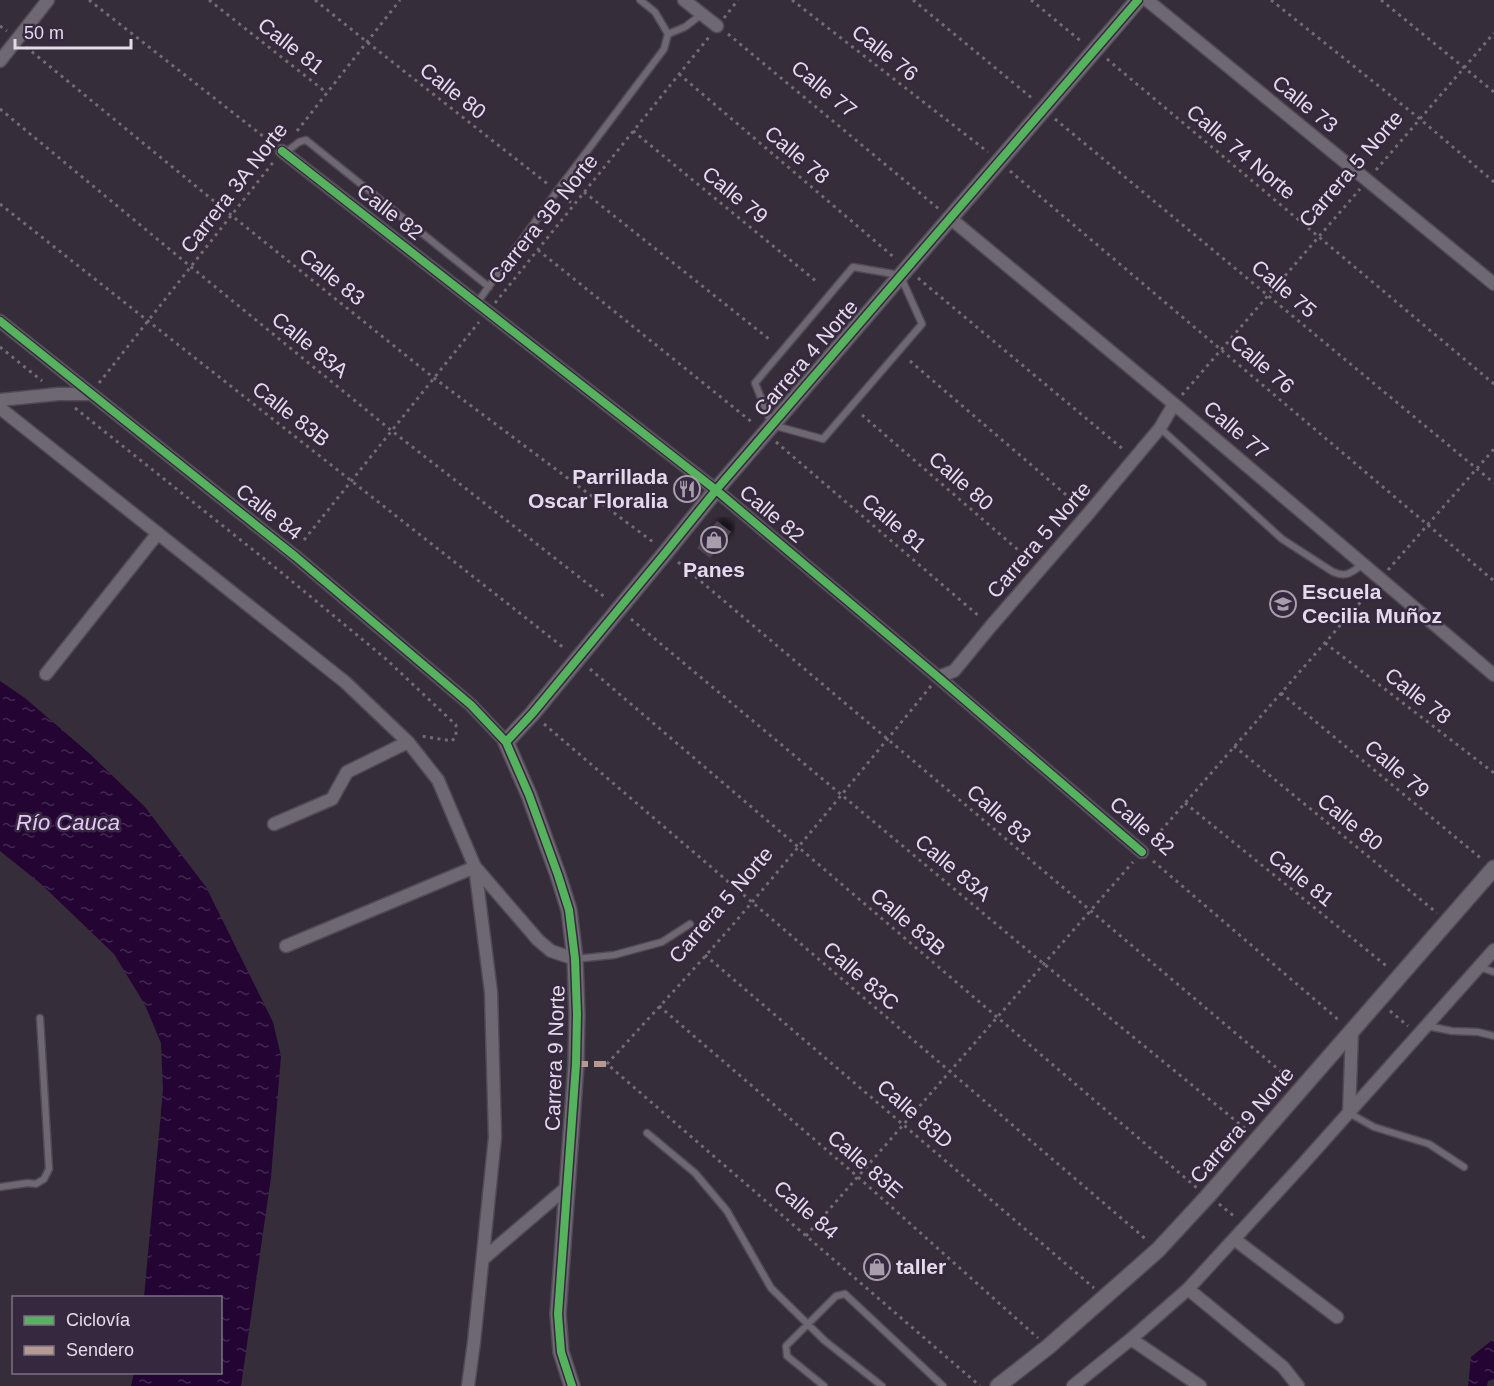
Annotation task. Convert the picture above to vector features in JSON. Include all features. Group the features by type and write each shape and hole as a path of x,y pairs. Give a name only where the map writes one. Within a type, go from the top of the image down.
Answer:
{"street":[{"path":"0,61 48,0"},
{"path":"684,0 717,26"},
{"name":"Carrera 4 Norte","path":"506,742 532,714 716,490 900,275 945,213 1138,0"},
{"name":"Calle 73","path":"1147,0 1494,284"},
{"name":"Calle 82","path":"284,152 716,490 1142,852"},
{"name":"Calle 77","path":"945,213 1494,675"},
{"name":"Calle 84","path":"0,321 296,557 471,705 506,742"},
{"path":"0,400 58,394 91,394"},
{"name":"Carrera 5 Norte","path":"938,677 954,671 1160,428 1174,404"},
{"path":"0,408 345,682 408,742 438,780 475,867 491,992 495,1137 468,1386"},
{"path":"46,674 158,533"},
{"path":"274,824 332,799 347,772 408,742"},
{"name":"Carrera 9 Norte","path":"506,742 529,795 564,893 569,910 575,959 576,1064 558,1314 561,1352 572,1386"},
{"path":"286,946 475,867"},
{"path":"475,867 538,940 551,951 575,959"},
{"name":"Carrera 9 Norte","path":"999,1386 1048,1347 1158,1250 1208,1196 1494,868"},
{"path":"1073,1386 1188,1289 1494,950"},
{"path":"1349,1113 1352,1031"},
{"path":"483,1259 566,1188"},
{"path":"1234,1239 1337,1317"},
{"path":"1188,1289 1284,1367 1298,1386"},
{"path":"1131,1339 1200,1386"}],"lane":[{"path":"477,303 557,191 664,49 668,34 655,12 640,0"},
{"path":"668,34 685,27 702,14"},
{"path":"284,152 306,140 489,287"},
{"path":"853,267 900,275 922,324 824,439 772,425 755,383 853,267"},
{"path":"1160,428 1282,539 1341,575 1350,573 1363,564"},
{"path":"575,959 614,955 662,942 690,924"},
{"path":"1479,967 1494,972"},
{"path":"0,1187 36,1184 44,1179 49,1170 40,1018"},
{"path":"1422,1031 1478,1032 1494,1036"},
{"path":"1349,1113 1374,1127 1429,1144 1464,1167"},
{"path":"647,1132 695,1173 727,1211 771,1288 825,1341 882,1386"},
{"path":"824,1386 788,1356 786,1346 837,1296 845,1294 943,1386"}],"path":[{"path":"89,0 284,152"},
{"path":"913,0 1033,99"},
{"path":"1031,0 1083,42"},
{"path":"1271,0 1420,119 1494,182"},
{"path":"1381,0 1494,92"},
{"path":"584,192 770,339"},
{"path":"538,250 753,423"},
{"path":"918,278 1134,459"},
{"path":"0,347 282,573 386,660 456,725 456,736 452,741 422,735 408,742"},
{"path":"910,361 1088,514"},
{"path":"1379,1000 1422,1031"}],"water":[{"name":"Río Cauca","path":"0,681 25,698 90,754 145,807 206,887 273,1022 281,1056 271,1177 241,1386 131,1386 134,1374 222,1374 222,1296 144,1296 163,1090 161,1043 145,1005 114,954 40,883 0,851"},
{"path":"1491,1341 1494,1342 1494,1379 1488,1381 1487,1386 1468,1386 1471,1357"}],"building":[{"name":"Panes","path":"717,521 731,532 710,558 697,548"}],"marked path":[{"path":"576,1064 607,1064"}],"cycle path":[{"path":"506,742 532,714 716,490 1138,0"},
{"name":"Carrera 3A Norte","path":"282,151 716,490 1142,852"},
{"path":"0,321 296,557 471,705 506,742 529,795 558,875 569,910 575,959 576,1064 558,1314 561,1352 572,1386"}],"place":[{"name":"Parrillada Oscar Floralia","path":"687,489"},
{"name":"Panes","path":"714,540"},
{"name":"Escuela Cecilia Muñoz","path":"1283,604"},
{"name":"taller","path":"877,1267"}]}
